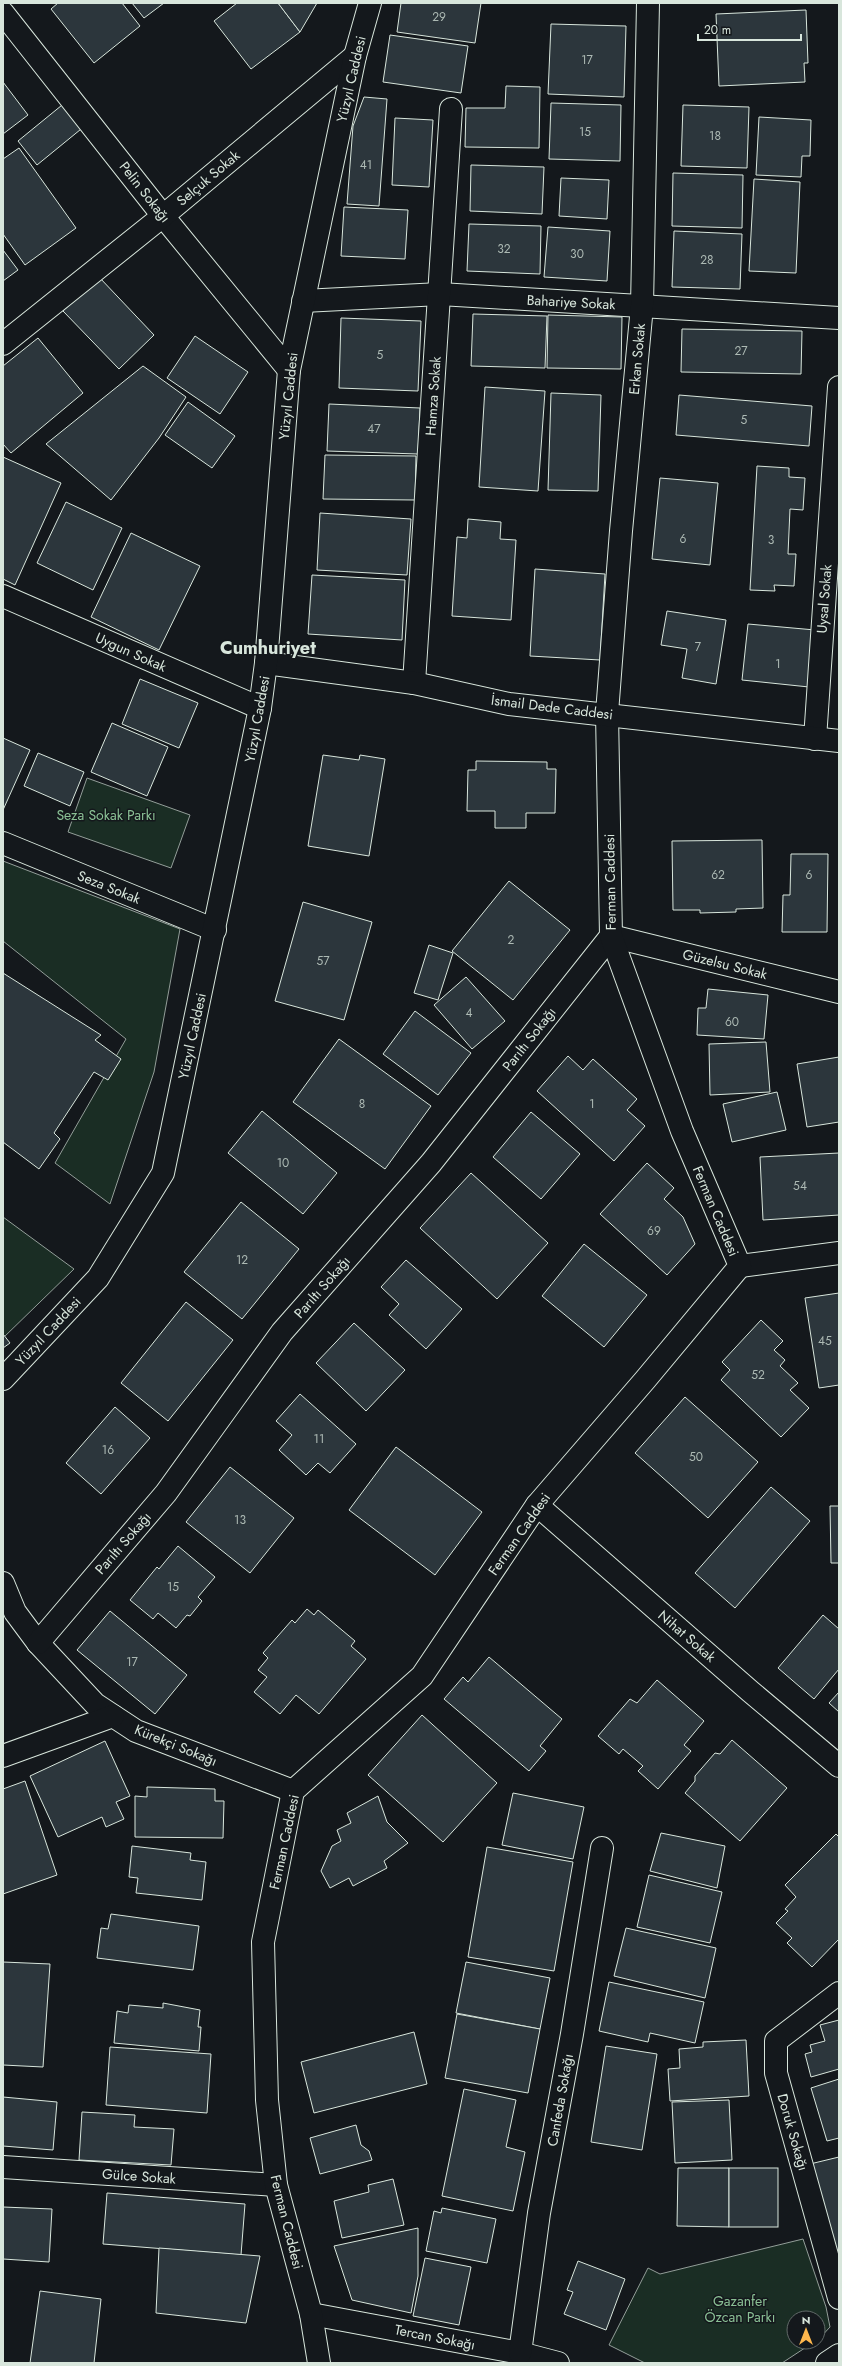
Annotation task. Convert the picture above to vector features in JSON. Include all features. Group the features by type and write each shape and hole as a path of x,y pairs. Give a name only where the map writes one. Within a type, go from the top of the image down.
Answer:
{"street":[{"name":"Yüzyıl Caddesi","path":"3,1379 98,1278 163,1173 215,930 260,708 266,663 289,370 355,56 370,3"},
{"name":"Erkan Sokak","path":"607,713 621,531 642,306 648,3"},
{"name":"Pelin Sokağı","path":"7,11 163,216 289,370"},
{"name":"Selçuk Sokak","path":"3,344 163,216 355,56"},
{"name":"Hamza Sokak","path":"414,683 451,109"},
{"name":"Bahariye Sokak","path":"303,301 440,294 839,318"},
{"name":"Uysal Sokak","path":"815,739 839,387"},
{"name":"Uygun Sokak","path":"3,596 260,708"},
{"name":"İsmail Dede Caddesi","path":"266,663 414,683 509,704 607,713 839,741"},
{"name":"Ferman Caddesi","path":"319,2363 311,2314 276,2185 267,2100 263,1942 293,1791 422,1676 537,1505 645,1380 740,1266 682,1131 611,936 607,713"},
{"name":"Seza Sokak","path":"3,843 215,930"},
{"name":"Güzelsu Sokak","path":"611,936 839,992"},
{"name":"Parıltı Sokağı","path":"38,1643 166,1493 282,1332 431,1163 611,936"},
{"path":"740,1266 839,1253"},
{"name":"Nihat Sokak","path":"537,1505 751,1692 839,1766"},
{"name":"Kürekçi Sokağı","path":"3,1583 15,1612 38,1643 95,1704 136,1731 293,1791"},
{"path":"3,1756 113,1716"},
{"name":"Canfeda Sokağı","path":"520,2353 539,2213 572,2034 602,1848"},
{"name":"Doruk Sokağı","path":"839,1993 776,2041 776,2073 839,2298"},
{"name":"Gülce Sokak","path":"3,2167 276,2185"},
{"name":"Tercan Sokağı","path":"311,2314 520,2353 558,2363"},
{"path":"827,2363 839,2354"}],"green space":[{"name":"Seza Sokak Parkı","path":"87,778 190,815 171,868 68,832"},
{"path":"3,861 180,929 154,1072 110,1204 55,1163 126,1039 3,941"},
{"path":"3,1217 74,1269 3,1338"},
{"name":"Gazanfer Özcan Parkı","path":"803,2239 826,2307 830,2327 826,2331 826,2310 786,2310 786,2350 802,2350 782,2363 645,2363 609,2345 648,2268 660,2274"}],"building":[{"path":"58,3 122,3 140,26 94,63 51,9"},
{"path":"132,3 164,3 144,18"},
{"path":"237,3 278,3 300,32 251,69 214,21"},
{"path":"278,3 317,3 300,32"},
{"path":"401,3 481,3 475,43 397,32"},
{"path":"806,10 808,63 804,63 805,82 719,86 716,14"},
{"path":"551,24 626,26 624,97 548,94"},
{"path":"390,35 468,46 461,93 383,82"},
{"path":"3,82 28,115 3,134"},
{"path":"506,86 540,87 539,148 465,147 466,108 505,108"},
{"path":"364,97 387,99 379,206 347,204 353,126"},
{"path":"67,101 86,125 37,165 18,141"},
{"path":"551,103 621,105 620,161 549,159"},
{"path":"683,105 749,107 747,168 681,166"},
{"path":"759,117 811,120 810,156 802,156 801,177 756,175"},
{"path":"395,118 433,120 429,187 392,185"},
{"path":"19,148 76,228 25,265 3,234 3,159"},
{"path":"471,165 544,167 542,214 470,211"},
{"path":"673,173 743,175 742,228 672,226"},
{"path":"561,178 609,180 607,219 559,216"},
{"path":"754,179 800,182 796,273 749,271"},
{"path":"344,207 408,210 405,259 341,256"},
{"path":"469,224 541,226 540,274 467,271"},
{"path":"548,227 610,231 607,281 544,277"},
{"path":"674,231 742,234 740,289 672,287"},
{"path":"3,250 18,270 3,281"},
{"path":"99,277 154,335 119,369 63,311"},
{"path":"473,314 547,316 545,368 471,366"},
{"path":"548,315 622,317 621,369 547,368"},
{"path":"341,318 421,321 418,391 339,388"},
{"path":"682,329 802,331 801,374 681,372"},
{"path":"195,336 248,372 220,414 167,378"},
{"path":"38,338 83,393 11,453 3,444 3,366"},
{"path":"143,366 186,397 159,438 111,500 46,444"},
{"path":"485,387 545,391 538,491 479,487"},
{"path":"551,393 601,395 598,491 548,490"},
{"path":"679,395 812,406 809,446 676,435"},
{"path":"188,402 235,436 212,468 165,435"},
{"path":"329,404 420,408 418,454 327,451"},
{"path":"325,455 416,456 415,500 323,499"},
{"path":"3,457 61,483 15,585 3,579"},
{"path":"757,466 789,468 789,477 805,478 803,510 790,509 788,554 796,554 794,586 774,585 775,591 750,590"},
{"path":"660,478 718,483 710,565 652,559"},
{"path":"66,502 122,528 93,590 37,563"},
{"path":"320,513 411,519 407,575 317,570"},
{"path":"468,519 501,522 500,539 516,540 511,620 452,616 457,537 467,538"},
{"path":"131,533 200,566 159,650 91,617"},
{"path":"535,569 605,574 600,660 530,656"},
{"path":"312,575 405,580 402,640 308,634"},
{"path":"667,611 726,620 716,684 682,678 687,649 661,645"},
{"path":"748,624 815,630 809,687 742,680"},
{"path":"140,679 198,703 179,748 122,724"},
{"path":"112,723 168,747 147,796 91,772"},
{"path":"3,738 30,750 3,810"},
{"path":"38,753 84,772 70,806 24,786"},
{"path":"323,755 359,760 360,755 385,759 369,856 308,846"},
{"path":"476,761 547,762 547,769 556,769 555,813 526,813 526,828 495,828 495,811 467,811 468,770 476,770"},
{"path":"762,840 763,908 736,909 736,912 700,913 700,910 673,910 672,841"},
{"path":"791,854 828,854 827,932 782,932 783,895 790,895"},
{"path":"509,881 570,930 513,1000 452,951"},
{"path":"303,902 372,922 344,1020 275,1001"},
{"path":"429,945 453,953 438,1000 414,993"},
{"path":"3,973 101,1035 95,1040 121,1059 108,1080 94,1072 54,1133 60,1139 39,1169 3,1142"},
{"path":"466,977 505,1021 472,1049 434,1005"},
{"path":"708,989 768,995 764,1039 697,1035 698,1008 706,1008"},
{"path":"415,1011 471,1053 438,1095 383,1054"},
{"path":"339,1039 431,1106 385,1169 293,1102"},
{"path":"766,1042 770,1092 710,1095 709,1044"},
{"path":"568,1056 583,1070 593,1059 637,1099 627,1110 645,1126 614,1161 537,1091"},
{"path":"839,1057 839,1122 807,1127 797,1064"},
{"path":"777,1092 786,1130 732,1142 723,1104"},
{"path":"262,1111 337,1173 303,1214 228,1153"},
{"path":"531,1112 580,1154 541,1199 493,1157"},
{"path":"839,1153 839,1215 763,1220 760,1157"},
{"path":"647,1163 674,1188 664,1199 683,1217 695,1244 667,1275 600,1214"},
{"path":"471,1173 548,1243 497,1299 420,1228"},
{"path":"241,1202 299,1249 242,1319 184,1272"},
{"path":"584,1244 647,1295 604,1347 542,1296"},
{"path":"406,1260 462,1309 426,1349 389,1315 399,1304 381,1287"},
{"path":"839,1293 839,1385 819,1388 805,1298"},
{"path":"186,1302 233,1340 168,1421 121,1383"},
{"path":"761,1320 783,1341 774,1350 785,1360 780,1366 798,1383 790,1390 809,1408 781,1437 721,1380 730,1370 722,1362"},
{"path":"354,1323 405,1370 366,1411 316,1363"},
{"path":"3,1334 10,1343 3,1348"},
{"path":"300,1394 356,1444 330,1473 318,1463 306,1475 279,1450 292,1435 276,1421"},
{"path":"685,1397 758,1462 708,1518 635,1453"},
{"path":"115,1407 150,1438 101,1494 66,1463"},
{"path":"396,1447 482,1512 435,1575 349,1510"},
{"path":"230,1467 294,1518 250,1573 186,1522"},
{"path":"771,1487 810,1521 735,1608 695,1573"},
{"path":"830,1506 839,1506 839,1563 831,1563"},
{"path":"178,1546 215,1577 198,1597 202,1601 190,1616 187,1615 176,1628 158,1613 153,1619 130,1600 157,1567 159,1569"},
{"path":"307,1609 314,1615 318,1610 355,1641 351,1646 366,1659 319,1714 296,1695 280,1714 254,1692 267,1677 258,1670 268,1658 263,1653 292,1620 295,1623"},
{"path":"110,1611 187,1675 155,1714 77,1650"},
{"path":"823,1615 839,1629 839,1669 814,1699 778,1668"},
{"path":"489,1657 562,1719 540,1746 546,1751 529,1771 444,1699 463,1677 468,1682"},
{"path":"657,1680 704,1721 684,1745 691,1751 658,1789 638,1771 643,1766 623,1749 619,1754 598,1736 630,1699 637,1703"},
{"path":"839,1692 839,1712 829,1703"},
{"path":"422,1715 497,1783 443,1842 368,1775"},
{"path":"732,1740 787,1788 740,1841 685,1793 695,1781 695,1776 715,1753 720,1754"},
{"path":"105,1741 130,1796 116,1802 124,1819 106,1827 102,1817 58,1837 30,1776"},
{"path":"25,1781 57,1875 3,1894 3,1789"},
{"path":"147,1787 215,1789 215,1801 224,1801 223,1838 135,1837 135,1796 147,1797"},
{"path":"513,1793 584,1807 573,1859 502,1845"},
{"path":"378,1796 387,1822 408,1843 384,1861 387,1868 353,1886 349,1878 330,1888 321,1871 332,1846 341,1841 337,1830 351,1823 347,1813"},
{"path":"661,1833 725,1846 717,1888 650,1871"},
{"path":"836,1834 839,1837 839,1939 812,1967 787,1943 792,1938 776,1923 788,1911 785,1909 796,1897 785,1885"},
{"path":"132,1846 191,1853 190,1860 206,1862 202,1900 136,1893 138,1878 129,1877"},
{"path":"487,1847 573,1862 554,1971 468,1957"},
{"path":"649,1875 722,1892 710,1943 637,1927"},
{"path":"111,1914 199,1926 193,1970 97,1958 101,1928 108,1929"},
{"path":"626,1928 716,1948 705,1998 614,1976"},
{"path":"3,1962 50,1964 43,2067 3,2065"},
{"path":"466,1962 550,1978 540,2029 456,2013"},
{"path":"609,1982 704,2002 695,2043 650,2033 648,2042 599,2031"},
{"path":"163,2003 200,2010 198,2027 201,2027 199,2051 114,2043 117,2011 128,2013 129,2005 163,2008"},
{"path":"457,2014 540,2029 528,2093 445,2078"},
{"path":"839,2020 839,2069 811,2077 805,2054 812,2052 810,2045 825,2041 820,2025"},
{"path":"414,2032 427,2084 314,2113 301,2062"},
{"path":"746,2040 749,2096 670,2101 668,2069 680,2068 679,2049 703,2047 703,2042"},
{"path":"606,2046 657,2054 642,2150 591,2142"},
{"path":"110,2047 211,2054 207,2113 106,2105"},
{"path":"839,2079 839,2138 827,2141 811,2088"},
{"path":"464,2089 516,2100 506,2147 525,2152 513,2211 442,2196"},
{"path":"3,2097 57,2102 53,2150 3,2146"},
{"path":"729,2100 732,2160 675,2163 672,2102"},
{"path":"82,2112 135,2115 134,2127 174,2129 171,2165 79,2160"},
{"path":"356,2125 361,2145 369,2151 372,2160 320,2174 310,2138"},
{"path":"839,2157 839,2272 810,2164"},
{"path":"678,2168 729,2168 729,2227 677,2226"},
{"path":"729,2168 778,2168 778,2227 729,2227"},
{"path":"393,2179 404,2225 342,2238 334,2201 369,2192 368,2185"},
{"path":"107,2193 245,2204 241,2255 103,2244"},
{"path":"3,2207 52,2209 49,2262 3,2259"},
{"path":"442,2208 496,2219 487,2263 426,2251 434,2211 441,2213"},
{"path":"418,2228 418,2276 411,2313 352,2300 334,2246"},
{"path":"159,2248 260,2256 246,2323 156,2313"},
{"path":"425,2258 471,2267 459,2325 413,2316"},
{"path":"578,2261 625,2279 606,2330 564,2314 573,2292 567,2290"},
{"path":"40,2291 101,2299 94,2363 30,2363"}],"district":[{"name":"Cumhuriyet","path":"268,648"}]}
